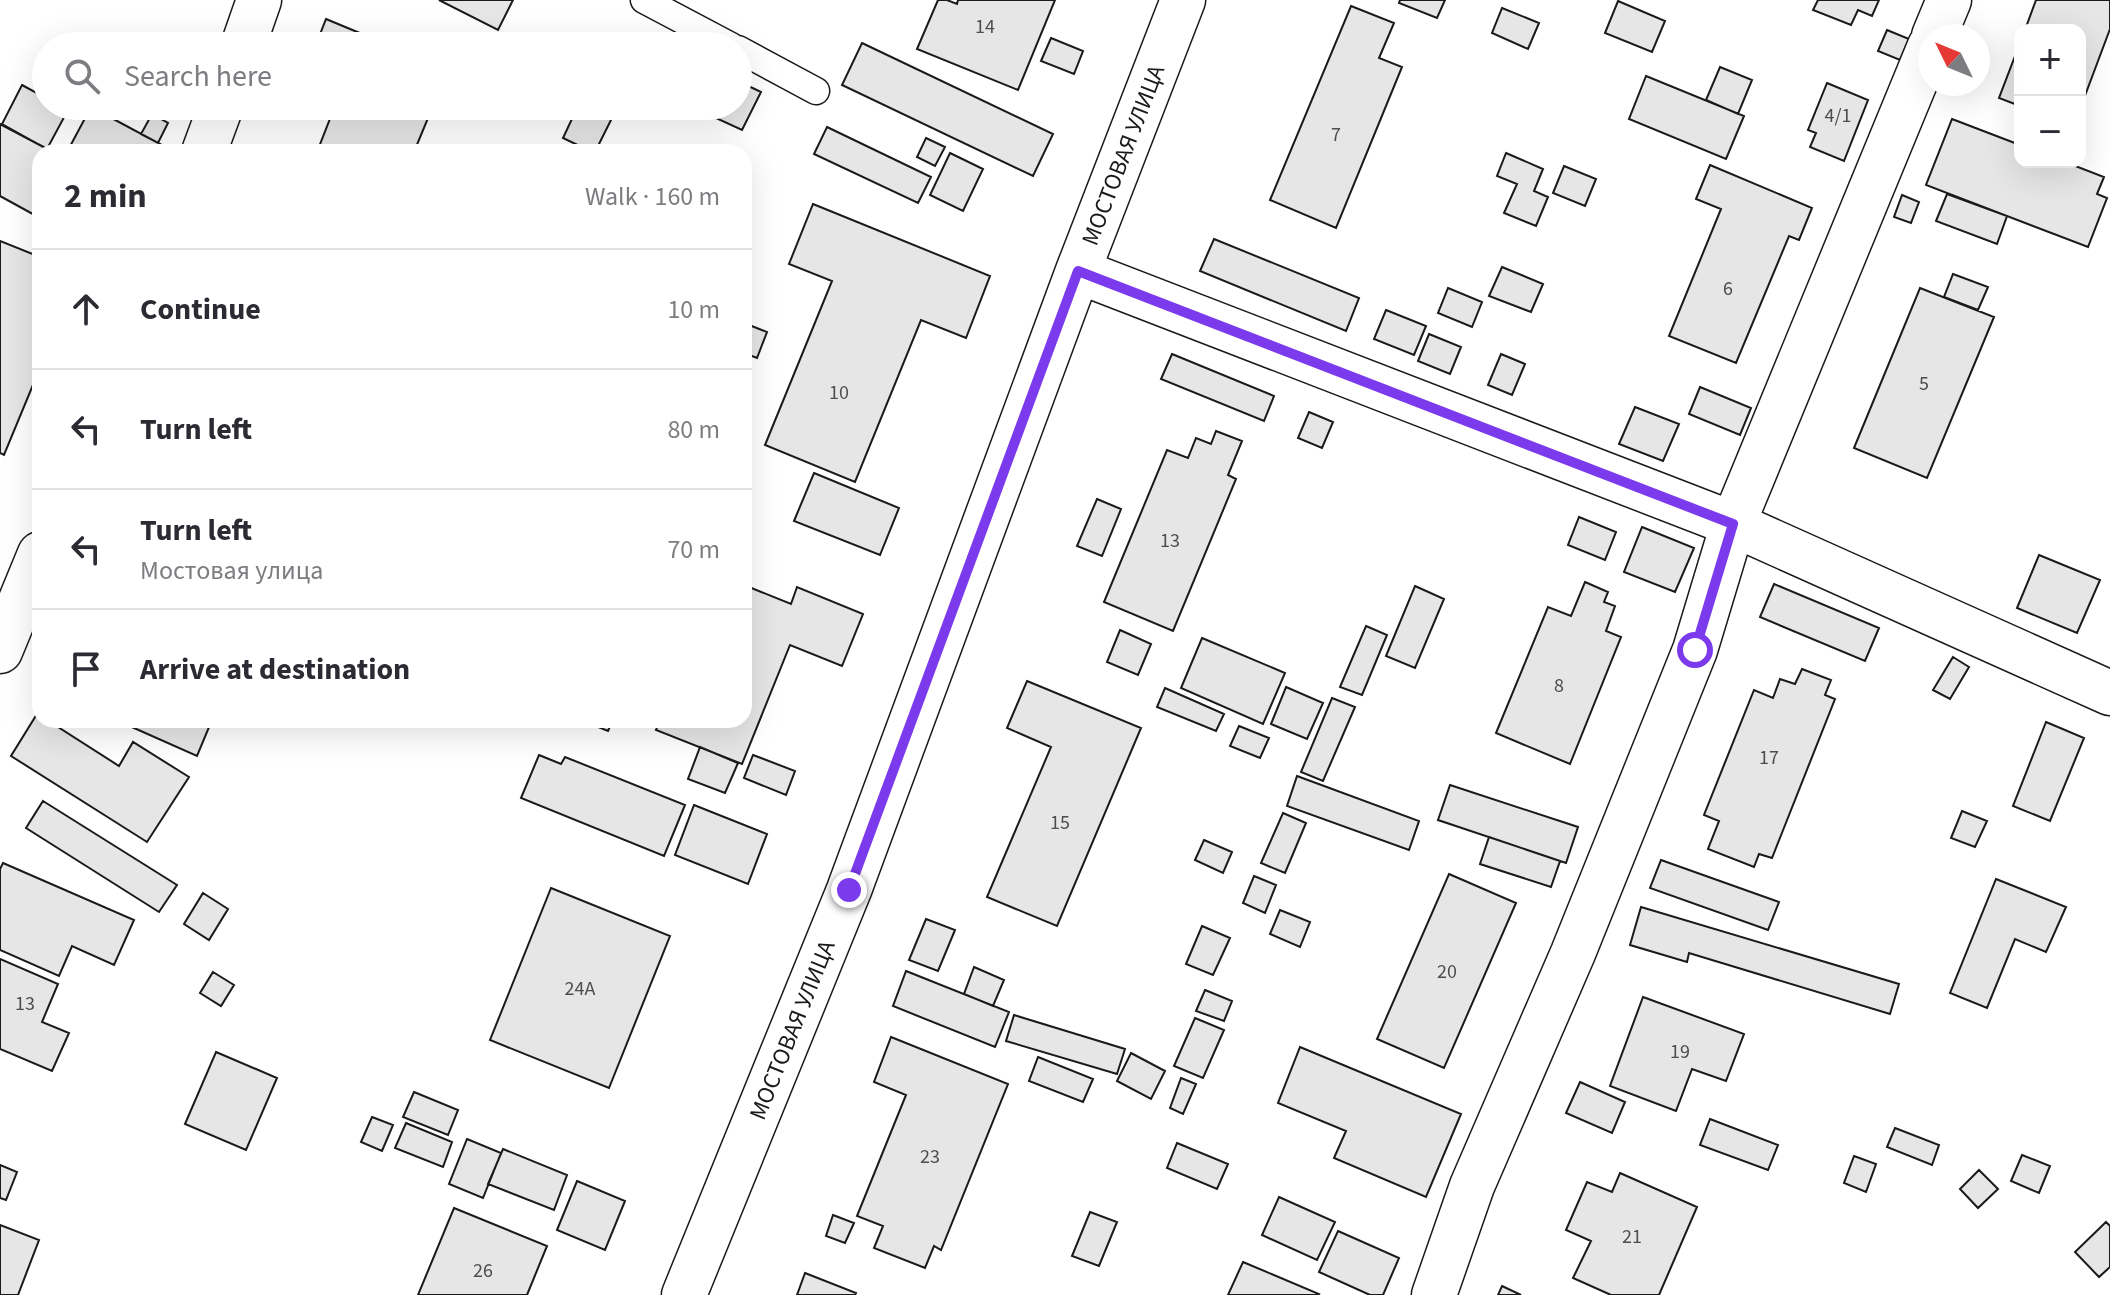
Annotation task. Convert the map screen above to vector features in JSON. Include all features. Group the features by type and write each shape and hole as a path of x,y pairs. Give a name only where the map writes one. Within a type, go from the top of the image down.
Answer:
{"street":[{"path":"248,32 259,0"},
{"name":"МОСТОВАЯ УЛИЦА","path":"684,1295 849,890 1078,271 1183,0"},
{"path":"1939,24 1949,0"},
{"path":"1434,1295 1472,1186 1573,953 1695,650 1733,524 1918,75"},
{"path":"207,144 216,120"},
{"path":"1078,271 1733,524 2110,693"},
{"path":"0,651 32,573"}],"lane":[{"path":"644,0 705,32"},
{"path":"752,57 816,91"}],"building":[{"path":"439,0 513,0 498,30"},
{"path":"938,0 957,4 958,0 1055,0 1018,90 917,49"},
{"path":"1400,0 1445,0 1437,18 1399,3"},
{"path":"1818,0 1879,0 1872,16 1858,10 1851,25 1813,10"},
{"path":"2036,0 2110,0 2110,29 2086,93 2086,24 2027,24"},
{"path":"1618,1 1665,21 1652,52 1605,33"},
{"path":"1351,6 1394,23 1379,58 1402,67 1336,228 1270,200"},
{"path":"1502,8 1539,23 1528,49 1492,33"},
{"path":"326,19 357,32 321,32"},
{"path":"1887,30 1909,39 1900,60 1878,51"},
{"path":"1051,38 1083,51 1074,74 1041,61"},
{"path":"862,43 1053,134 1033,176 842,85"},
{"path":"2014,59 2014,104 1999,98"},
{"path":"1720,67 1752,80 1738,114 1706,100"},
{"path":"1646,76 1744,116 1726,159 1629,119"},
{"path":"1827,83 1868,100 1844,161 1810,147 1816,133 1808,130"},
{"path":"22,85 32,90 32,120 63,120 50,144 38,144 2,124"},
{"path":"752,88 761,92 752,110"},
{"path":"1952,119 2014,143 2014,168 2081,168 2104,177 2097,194 2107,198 2088,247 1926,185"},
{"path":"84,120 115,120 160,144 71,144"},
{"path":"149,120 168,123 158,143 141,134"},
{"path":"330,120 427,120 417,144 320,144"},
{"path":"571,120 611,120 599,144 575,144 563,138"},
{"path":"720,120 747,120 742,130"},
{"path":"0,124 38,144 32,144 32,214 0,196"},
{"path":"827,127 931,177 918,203 814,154"},
{"path":"926,138 945,147 935,166 917,157"},
{"path":"950,153 983,169 963,211 930,195"},
{"path":"1506,153 1543,169 1534,191 1548,197 1536,226 1504,213 1517,184 1497,176"},
{"path":"1710,165 1812,208 1799,240 1789,236 1736,363 1669,336 1721,209 1696,199"},
{"path":"1564,166 1596,179 1585,206 1553,193"},
{"path":"1947,194 2007,216 1997,244 1936,221"},
{"path":"1902,195 1919,202 1911,223 1894,217"},
{"path":"813,204 990,276 966,338 921,320 855,482 765,445 832,281 789,264"},
{"path":"1214,239 1359,298 1346,331 1200,271"},
{"path":"0,241 32,254 32,387 4,455 0,453"},
{"path":"1502,267 1543,284 1531,312 1489,296"},
{"path":"1953,274 1988,287 1978,310 1944,297"},
{"path":"1448,288 1482,302 1472,327 1438,313"},
{"path":"1920,288 1994,317 1927,478 1854,448"},
{"path":"1386,310 1426,326 1414,355 1374,339"},
{"path":"752,326 767,332 757,358 752,356"},
{"path":"1429,334 1461,347 1450,374 1418,361"},
{"path":"1172,354 1274,396 1264,421 1161,379"},
{"path":"1501,354 1525,364 1512,395 1488,385"},
{"path":"1700,387 1751,408 1740,435 1689,414"},
{"path":"1635,407 1679,424 1663,461 1619,444"},
{"path":"1309,412 1333,422 1322,448 1298,438"},
{"path":"1216,431 1242,441 1228,475 1236,479 1173,631 1104,602 1167,450 1188,458 1196,438 1211,444"},
{"path":"814,473 899,508 880,555 794,521"},
{"path":"1097,499 1121,509 1102,556 1077,546"},
{"path":"1579,517 1616,532 1605,560 1568,545"},
{"path":"1642,527 1694,548 1675,592 1624,572"},
{"path":"2039,555 2100,580 2077,633 2017,608"},
{"path":"1585,582 1608,592 1604,602 1615,606 1606,631 1621,637 1570,764 1496,733 1548,607 1571,616"},
{"path":"1774,584 1879,628 1865,661 1760,617"},
{"path":"1415,586 1444,599 1415,668 1386,656"},
{"path":"797,587 863,614 842,666 790,645 742,764 656,730 752,728 752,588 791,604"},
{"path":"1366,626 1387,635 1362,695 1340,687"},
{"path":"1120,630 1151,644 1138,675 1107,662"},
{"path":"1202,638 1285,673 1263,724 1181,688"},
{"path":"1953,657 1969,667 1950,699 1933,690"},
{"path":"1802,669 1831,680 1825,695 1835,699 1772,858 1759,854 1754,867 1708,849 1719,821 1704,815 1754,690 1773,698 1780,679 1795,684"},
{"path":"1027,681 1141,728 1057,926 987,897 1051,747 1007,728"},
{"path":"1286,687 1323,703 1307,739 1271,724"},
{"path":"1165,688 1224,714 1216,731 1157,707"},
{"path":"1332,698 1355,707 1323,781 1301,772"},
{"path":"32,722 32,728 60,728 119,766 133,742 189,777 147,842 11,756"},
{"path":"2046,722 2084,738 2050,821 2013,806"},
{"path":"1239,726 1269,738 1260,758 1230,746"},
{"path":"134,728 209,728 197,756"},
{"path":"700,747 738,763 725,793 688,779"},
{"path":"539,755 561,764 565,757 685,805 664,856 521,798"},
{"path":"753,755 795,771 786,795 744,778"},
{"path":"1297,776 1419,821 1409,850 1287,806"},
{"path":"1450,785 1578,827 1566,863 1438,820"},
{"path":"43,801 177,885 159,912 26,828"},
{"path":"694,805 767,834 748,884 675,855"},
{"path":"1962,811 1987,821 1975,847 1951,838"},
{"path":"1283,813 1306,823 1285,873 1261,863"},
{"path":"1489,837 1560,861 1551,887 1480,864"},
{"path":"1204,840 1232,852 1223,873 1195,860"},
{"path":"1661,860 1779,902 1768,930 1650,888"},
{"path":"3,863 134,920 114,965 72,946 59,976 0,950 0,869"},
{"path":"1449,874 1516,903 1444,1068 1377,1039"},
{"path":"1254,876 1276,885 1265,913 1243,903"},
{"path":"1996,879 2066,907 2046,952 2015,939 1987,1008 1950,993"},
{"path":"551,888 670,936 609,1088 490,1040"},
{"path":"203,893 228,909 209,940 184,924"},
{"path":"1641,907 1899,984 1890,1014 1689,953 1687,962 1630,945"},
{"path":"1280,910 1310,922 1300,947 1270,934"},
{"path":"926,919 955,930 938,971 909,960"},
{"path":"1202,926 1230,938 1213,975 1186,964"},
{"path":"0,959 58,984 42,1022 69,1033 52,1071 0,1049"},
{"path":"974,967 1004,980 993,1006 964,994"},
{"path":"906,971 1009,1012 995,1047 893,1006"},
{"path":"213,972 234,985 221,1006 200,993"},
{"path":"1205,990 1232,1001 1224,1021 1196,1011"},
{"path":"1643,997 1744,1034 1726,1081 1692,1069 1676,1111 1610,1086"},
{"path":"1014,1015 1125,1049 1117,1074 1006,1041"},
{"path":"1195,1018 1224,1030 1203,1078 1174,1066"},
{"path":"891,1037 1008,1084 941,1250 934,1246 925,1268 874,1248 883,1226 857,1216 906,1095 874,1082"},
{"path":"1300,1047 1461,1114 1426,1197 1334,1158 1346,1131 1278,1103"},
{"path":"216,1052 277,1078 246,1150 185,1124"},
{"path":"1131,1053 1165,1071 1151,1099 1117,1081"},
{"path":"1038,1057 1093,1079 1083,1102 1029,1081"},
{"path":"1181,1078 1196,1084 1183,1114 1170,1108"},
{"path":"1580,1082 1625,1102 1612,1133 1566,1113"},
{"path":"414,1092 458,1110 448,1135 403,1117"},
{"path":"372,1117 393,1125 382,1151 361,1142"},
{"path":"1710,1119 1778,1145 1768,1170 1700,1145"},
{"path":"406,1123 452,1142 443,1167 395,1148"},
{"path":"1895,1128 1939,1145 1932,1165 1887,1147"},
{"path":"467,1139 501,1153 483,1198 449,1184"},
{"path":"1177,1143 1228,1164 1217,1189 1167,1168"},
{"path":"503,1149 567,1175 554,1210 488,1184"},
{"path":"2022,1155 2050,1166 2039,1193 2011,1181"},
{"path":"1854,1156 1876,1164 1866,1192 1844,1183"},
{"path":"0,1165 17,1172 6,1200 0,1198"},
{"path":"1979,1170 1998,1189 1978,1208 1960,1189"},
{"path":"1620,1173 1697,1207 1659,1295 1611,1295 1573,1278 1591,1241 1566,1230 1587,1182 1612,1192"},
{"path":"577,1181 625,1201 605,1250 557,1230"},
{"path":"1279,1197 1335,1222 1317,1260 1262,1235"},
{"path":"454,1208 547,1246 527,1295 418,1295"},
{"path":"1090,1212 1117,1222 1099,1266 1072,1256"},
{"path":"833,1215 854,1223 845,1243 826,1236"},
{"path":"2106,1222 2110,1226 2110,1267 2099,1277 2075,1252"},
{"path":"0,1225 39,1240 18,1295 0,1295"},
{"path":"1338,1231 1399,1258 1383,1295 1370,1295 1319,1272"},
{"path":"1243,1262 1319,1294 1228,1295"},
{"path":"805,1273 856,1293 797,1295"},
{"path":"1502,1286 1521,1295 1498,1295"}],"route":[{"path":"849,890 1078,271 1733,524 1695,650"}]}
